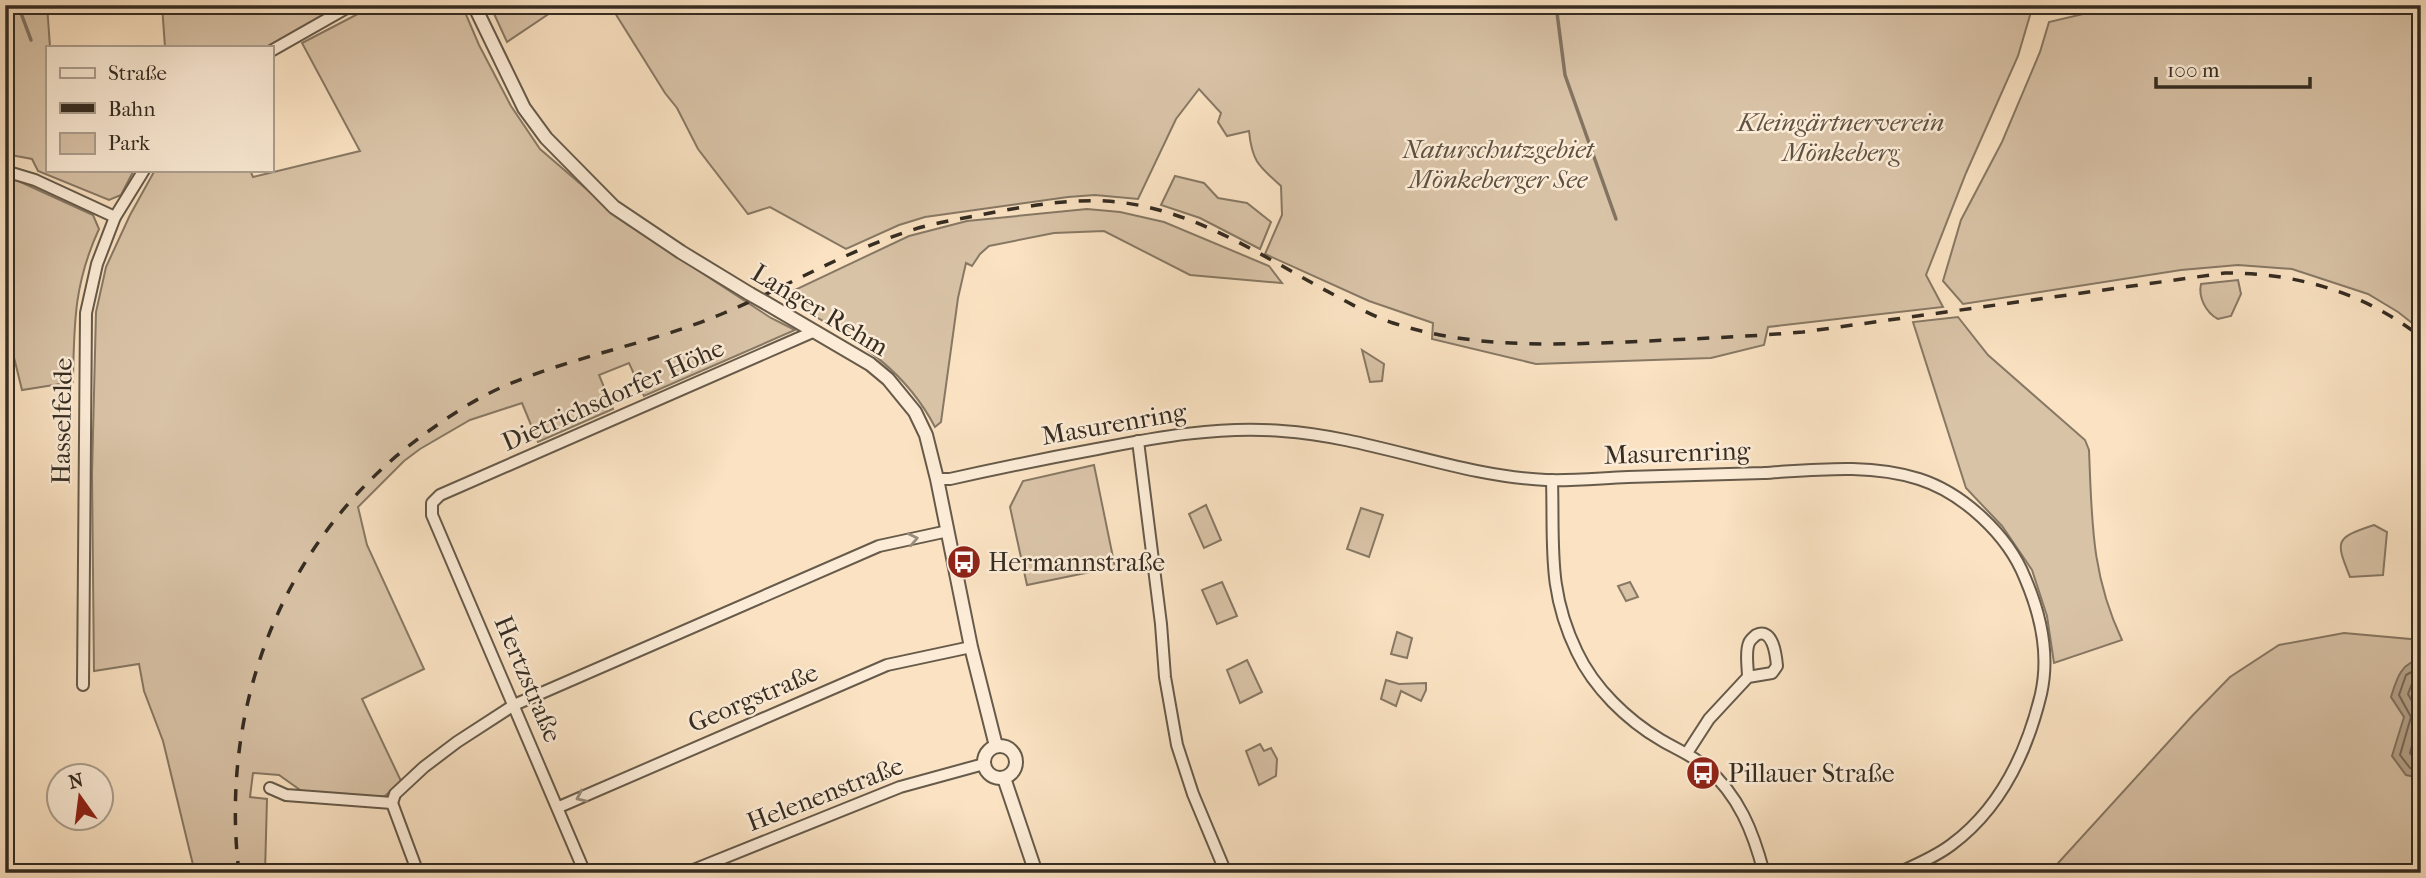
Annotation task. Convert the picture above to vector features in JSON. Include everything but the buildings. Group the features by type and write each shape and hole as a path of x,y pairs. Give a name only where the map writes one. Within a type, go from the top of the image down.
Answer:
{"street":[{"path":"273,50 352,5"},
{"name":"Langer Rehm","path":"474,5 524,108 545,138 614,207 681,252 870,364 905,397 926,435 971,647 996,746"},
{"path":"5,171 36,180 115,217"},
{"name":"Hasselfelde","path":"83,685 86,313 97,264 115,217 143,172"},
{"name":"Dietrichsdorfer Höhe","path":"432,503 440,495 815,331"},
{"name":"Masurenring","path":"937,479 1138,441 1240,429 1339,437 1490,474 1552,480 1848,469 1897,473 1923,480 1952,494 1992,527 2019,562 2039,616 2046,656 2033,729 2011,776 1981,816 1952,845 1898,873"},
{"path":"1138,441 1165,677 1177,745 1197,806 1226,873"},
{"path":"1552,480 1552,561 1555,589 1578,654 1588,672 1620,709 1661,741 1687,753 1706,766 1740,806 1750,826 1764,873"},
{"name":"Hertzstraße","path":"432,503 432,515 585,873"},
{"path":"418,873 392,803 395,794 457,742 514,705 879,546 948,531"},
{"name":"Georgstraße","path":"559,807 887,665 971,647"},
{"path":"1687,753 1709,719 1748,677"},
{"path":"996,746 1006,747 1016,758 1015,768 1004,778 993,777 984,764 988,751 996,746"},
{"name":"Helenenstraße","path":"686,873 900,787 984,764"},
{"path":"1004,778 1036,873"},
{"path":"270,788 286,795 392,803"}],"green space":[{"path":"5,5 47,5 50,46 46,46 46,172 133,172 121,195 109,200 38,171 32,159 5,154"},
{"path":"162,5 341,5 269,46 165,46"},
{"path":"375,5 462,5 479,45 511,106 540,149 627,224 771,318 795,330 644,396 629,363 599,375 613,409 538,442 522,403 470,420 404,461 358,507 367,545 424,669 362,699 401,781 385,796 379,797 303,792 279,775 253,773 250,797 267,799 265,873 195,873 163,741 144,691 139,664 94,671 92,474 96,312 106,267 154,172 251,172 253,177 360,151 302,43"},
{"path":"490,5 562,5 507,42"},
{"name":"Naturschutzgebiet Mönkeberger See","path":"610,5 2033,5 2018,56 1966,173 1926,275 1943,307 1768,327 1764,345 1711,358 1536,364 1432,339 1433,323 1369,301 1265,254 1282,215 1281,186 1258,163 1252,150 1249,131 1227,136 1218,122 1221,113 1199,89 1176,119 1138,199 1095,195 1068,197 925,217 899,225 846,249 770,207 748,214 698,149 677,108"},
{"path":"2121,5 2421,5 2421,330 2368,294 2292,269 2238,265 2181,270 1963,304 1943,281 1961,220 2002,142 2040,52 2049,22"},
{"path":"1175,176 1204,183 1218,198 1247,203 1271,222 1260,249 1200,218 1161,205"},
{"path":"5,177 93,215 99,229 80,286 75,322 73,382 22,390 5,321"},
{"path":"1087,209 1120,212 1164,222 1269,266 1282,283 1190,275 1104,231 1054,233 989,246 972,266 966,263 958,298 941,422 935,427 921,404 888,366 848,337 782,296 909,236 967,221"},
{"path":"2238,280 2241,294 2231,316 2218,319 2204,304 2201,284"},
{"path":"1958,317 1988,355 2085,440 2089,450 2093,524 2099,570 2104,592 2122,640 2054,663 2047,616 2032,570 2002,526 1966,488 1913,322"},
{"path":"1362,350 1384,364 1382,381 1370,382"},
{"path":"1094,465 1115,567 1027,585 1010,507 1023,481"},
{"path":"1206,505 1221,540 1204,548 1189,514"},
{"path":"1361,508 1383,515 1369,557 1347,549"},
{"path":"2374,525 2387,532 2383,575 2350,577 2342,555 2342,542 2352,533"},
{"path":"1222,582 1237,616 1217,624 1202,590"},
{"path":"1630,582 1638,597 1626,601 1618,586"},
{"path":"1397,632 1412,638 1407,658 1391,654"},
{"path":"2344,633 2421,640 2421,873 2049,873 2230,677 2279,645"},
{"path":"1247,660 1262,692 1240,703 1227,670"},
{"path":"1386,680 1399,684 1426,683 1426,690 1421,701 1401,691 1396,706 1381,699"},
{"path":"1260,744 1264,751 1271,748 1277,759 1276,776 1259,785 1246,751"}],"water":[{"path":"2421,660 2421,778 2406,775 2392,756 2404,717 2391,697 2404,668"}],"waterway":[{"path":"18,5 31,40"},
{"path":"1556,5 1565,75 1616,219"}],"railway":[{"path":"239,873 235,808 240,744 253,682 274,623 302,567 339,515 382,469 441,422 500,388 555,367 696,324 857,251 931,225 1058,202 1106,201 1136,205 1192,221 1219,233 1384,320 1422,331 1480,341 1568,344 1803,332 2225,273 2278,277 2328,288 2376,308 2421,337"}],"place":[{"name":"Hermannstraße","path":"964,562"},
{"name":"Pillauer Straße","path":"1703,773"}],"park label":[{"name":"Kleingärtnerverein Mönkeberg","path":"1841,137"}]}
